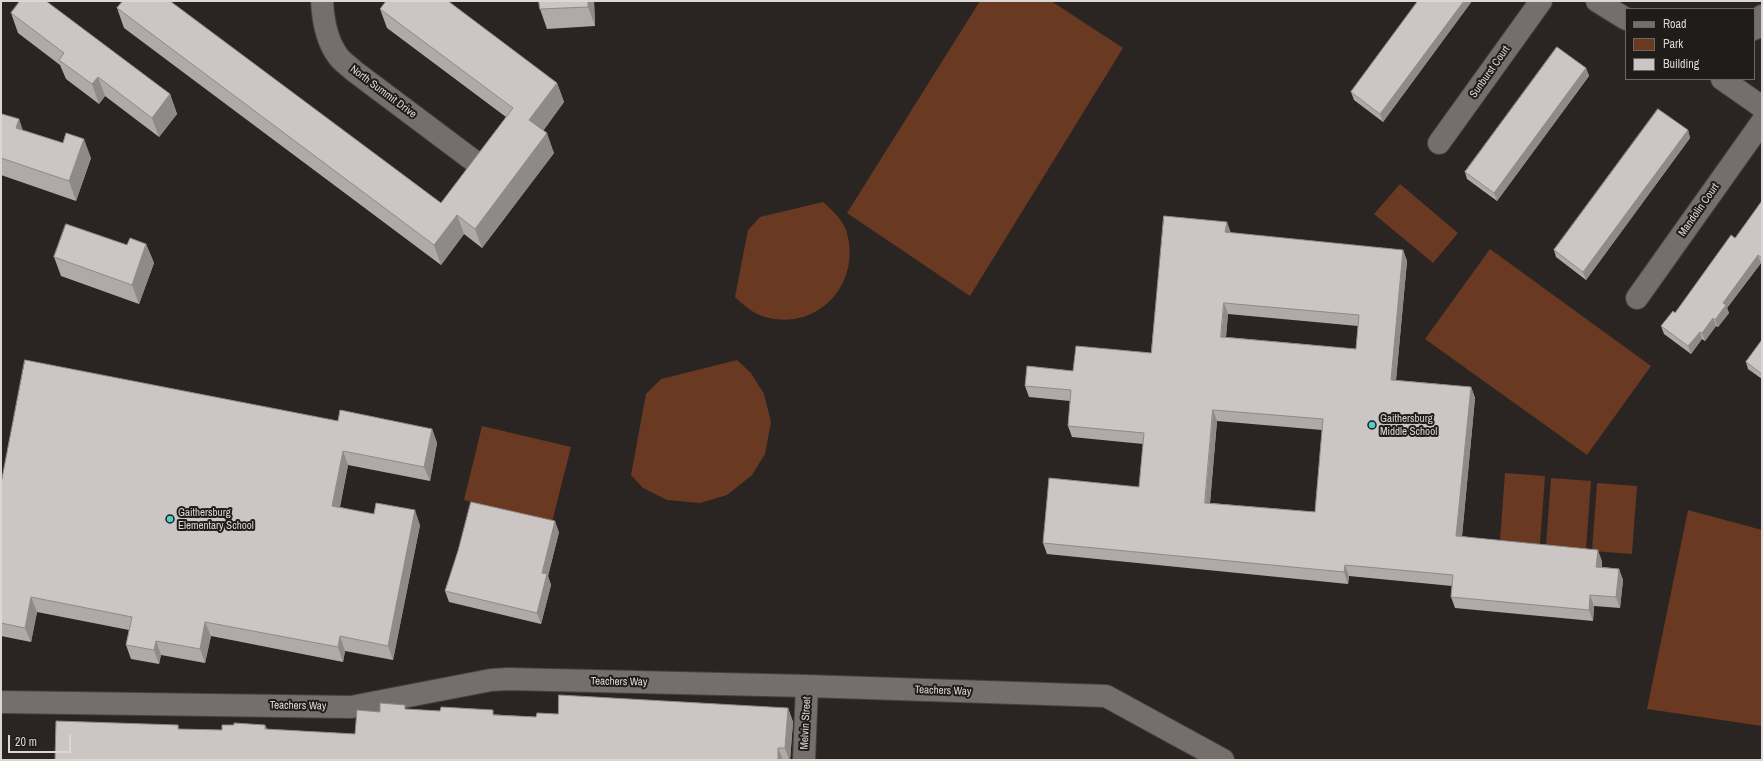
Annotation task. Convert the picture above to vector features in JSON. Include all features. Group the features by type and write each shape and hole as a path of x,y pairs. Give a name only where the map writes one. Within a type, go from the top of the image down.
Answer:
{"street":[{"name":"North Summit Drive","path":"322,1 323,18 328,38 338,56 354,71 474,161"},
{"name":"Sunburst Court","path":"1440,143 1541,1"},
{"path":"1596,1 1625,18"},
{"path":"1755,27 1762,16"},
{"path":"1723,80 1762,107"},
{"name":"Mandolin Court","path":"1637,298 1762,122"},
{"name":"Teachers Way","path":"1,702 351,707 491,680 508,679 807,686 1106,696 1223,760"},
{"name":"Melvin Street","path":"804,760 807,686"}],"green space":[{"path":"980,1 1051,1 1123,48 970,296 847,213"},
{"path":"1400,184 1458,233 1433,263 1374,214"},
{"path":"823,202 833,211 844,226 850,249 848,268 842,284 832,299 819,310 803,317 785,320 765,317 749,309 735,297 748,230 760,217"},
{"path":"1490,249 1651,366 1587,455 1425,339"},
{"path":"737,360 751,373 764,394 771,422 765,454 752,475 727,495 700,503 667,500 643,488 631,475 646,394 661,379"},
{"path":"482,426 571,447 552,522 464,500"},
{"path":"1505,473 1545,476 1540,544 1500,540"},
{"path":"1551,478 1591,481 1586,549 1546,546"},
{"path":"1597,483 1637,486 1632,554 1592,551"},
{"path":"1688,510 1762,530 1762,726 1647,709"}],"building":[{"path":"20,1 46,1 170,94 152,118 98,77 92,84 59,60 64,53 11,13"},
{"path":"123,1 170,1 441,203 513,108 380,9 386,1 448,1 557,83 529,120 547,133 475,229 457,215 434,245 117,8"},
{"path":"539,1 588,1 588,7 540,9"},
{"path":"1418,1 1464,1 1380,114 1351,92"},
{"path":"1557,47 1586,68 1494,193 1465,172"},
{"path":"1658,109 1688,130 1583,272 1554,250"},
{"path":"2,114 19,119 16,128 63,143 66,133 84,139 69,181 1,158"},
{"path":"1762,201 1762,258 1758,255 1723,303 1726,305 1715,320 1713,318 1702,333 1700,332 1688,346 1661,326 1673,311 1675,313 1731,235 1735,238"},
{"name":"Gaithersburg Middle School","path":"1164,216 1227,222 1225,232 1403,250 1391,380 1471,387 1456,536 1598,550 1596,567 1619,569 1616,597 1590,595 1589,610 1451,597 1453,575 1345,565 1344,572 1043,543 1049,478 1139,487 1144,433 1068,426 1071,390 1025,386 1027,366 1073,371 1076,346 1151,353","holes":["1224,303 1359,315 1356,349 1221,337","1213,410 1323,419 1315,512 1205,503"]},
{"path":"66,224 127,245 130,238 146,244 132,285 54,257"},
{"path":"1762,340 1762,374 1746,362"},
{"name":"Gaithersburg Elementary School","path":"25,360 338,421 340,410 432,429 424,467 343,451 332,506 374,514 376,503 415,510 388,646 340,636 338,647 205,622 200,649 156,641 154,650 126,645 132,617 31,597 25,628 1,623 1,484"},
{"path":"471,502 555,521 542,573 547,574 537,613 445,591 458,551"},
{"path":"559,695 788,708 785,748 778,748 778,760 55,760 56,721 178,725 178,729 222,730 222,725 234,725 234,723 265,725 265,729 355,734 357,710 380,712 380,703 405,705 405,709 440,711 441,707 493,710 493,715 536,717 537,713 558,714"}],"place":[{"name":"Gaithersburg Middle School","path":"1372,425"},
{"name":"Gaithersburg Elementary School","path":"170,519"}]}
